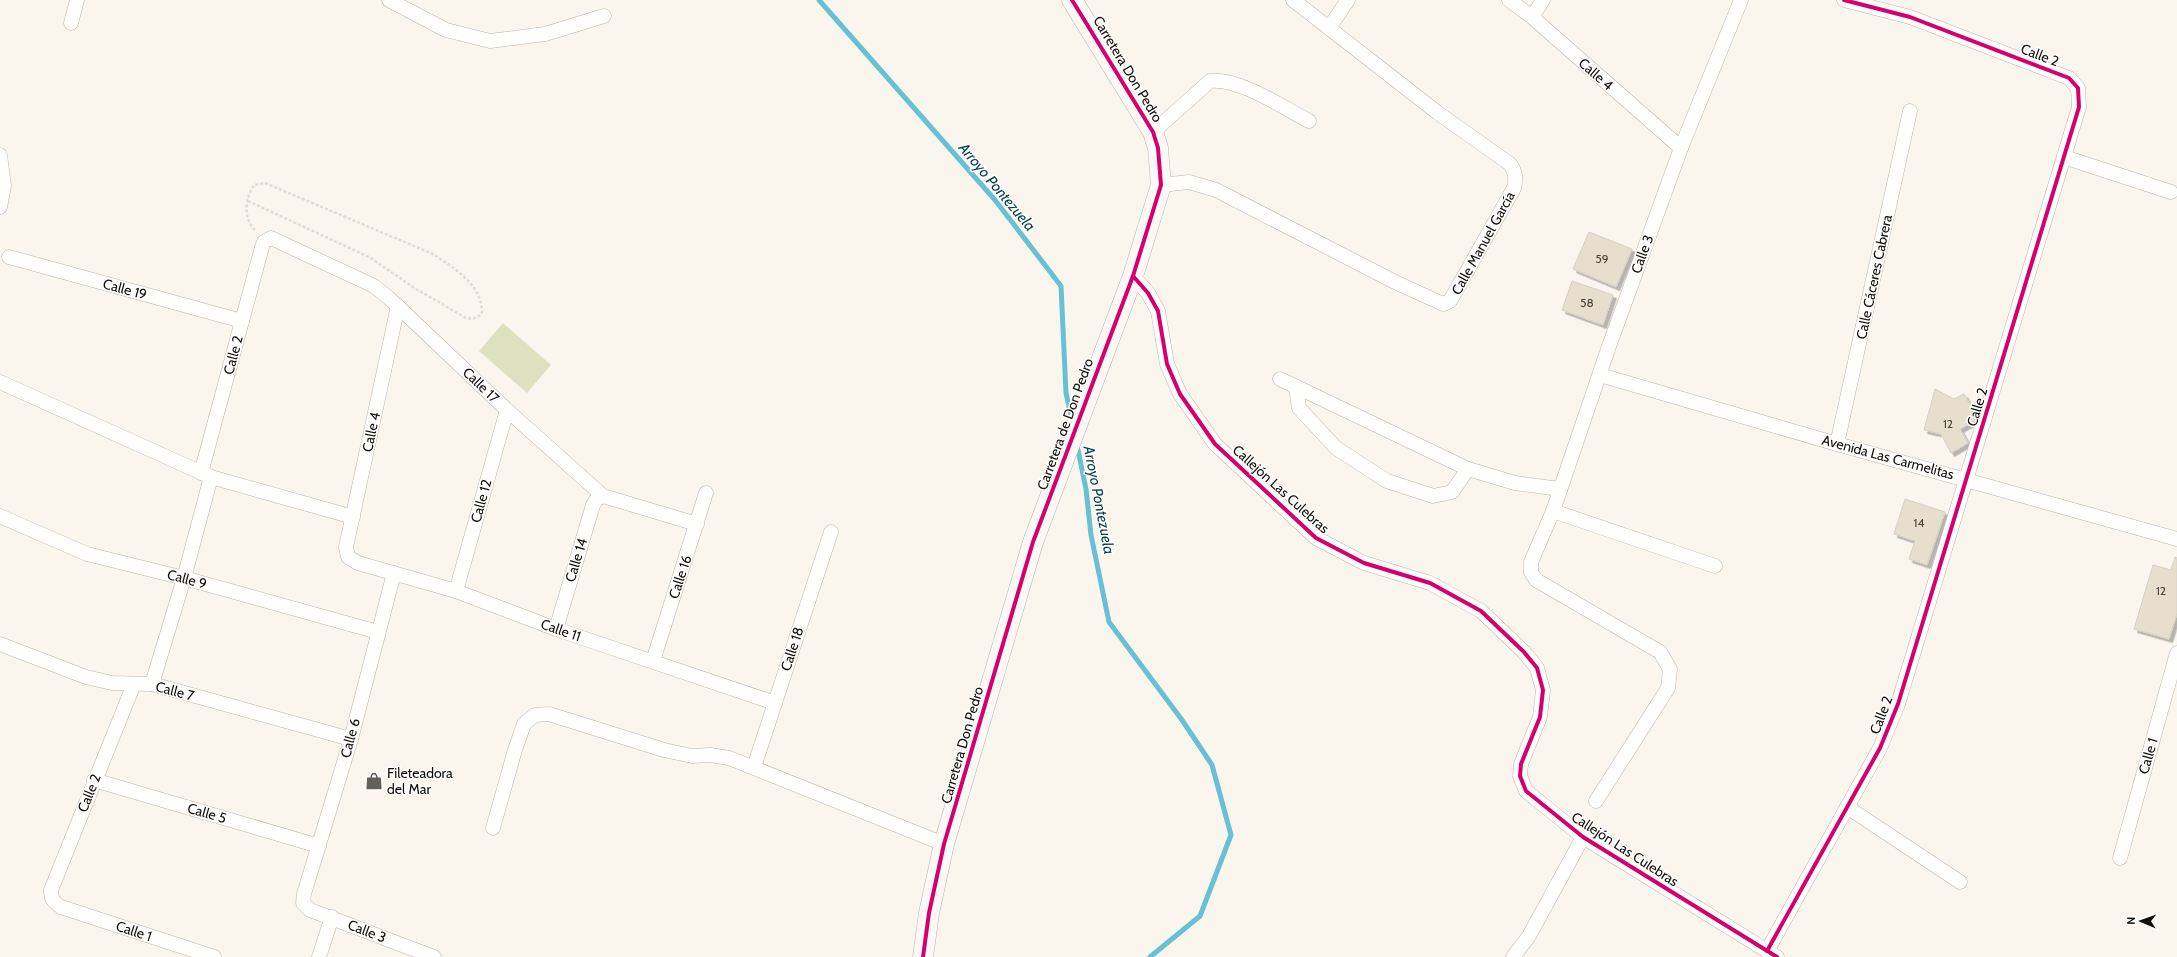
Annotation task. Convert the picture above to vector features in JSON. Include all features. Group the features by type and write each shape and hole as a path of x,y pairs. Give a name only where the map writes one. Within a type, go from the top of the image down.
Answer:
{"street":[{"path":"71,23 77,0"},
{"path":"389,0 446,30 490,41 545,34 604,16"},
{"name":"Calle Manuel García","path":"1161,186 1189,182 1216,190 1395,282 1443,304 1450,301 1514,188 1516,178 1514,170 1510,164 1444,117 1293,0"},
{"path":"1329,28 1348,0"},
{"name":"Calle 4","path":"1509,0 1532,17 1681,148"},
{"path":"1532,17 1543,0"},
{"name":"Calle 3","path":"1596,801 1668,688 1670,669 1660,652 1536,580 1531,572 1531,562 1553,511 1608,349 1681,148 1741,0"},
{"name":"Calle 2","path":"1772,954 1847,807 1880,748 1898,704 2079,107 2078,88 2069,78 1910,17 1844,0"},
{"name":"Carretera Don Pedro","path":"1078,3 1154,132 1158,148 1161,186 1132,276 1118,313"},
{"path":"1154,132 1210,81 1221,80 1253,92 1309,121"},
{"name":"Calle Cáceres Cabrera","path":"1837,444 1910,111"},
{"path":"0,155 4,186 0,207"},
{"path":"2064,157 2171,192"},
{"name":"Calle 2","path":"152,684 184,578 206,475 242,321 262,247 267,239"},
{"name":"Calle 17","path":"267,239 275,239 374,286 398,306 506,410 603,496 697,524"},
{"name":"Calle 19","path":"9,257 242,321"},
{"name":"Callejón Las Culebras","path":"1132,276 1148,293 1158,311 1166,364 1180,394 1215,444 1316,538 1364,563 1430,583 1481,611 1528,657 1537,668 1543,690 1540,717 1520,764 1520,776 1526,791 1583,837 1772,954"},
{"name":"Calle 4","path":"348,557 346,547 398,306"},
{"name":"Carretera de Don Pedro","path":"1033,542 1118,313"},
{"name":"Avenida Las Carmelitas","path":"1600,374 1837,444 1967,479 2177,539"},
{"path":"1280,379 1468,469 1515,483 1560,489"},
{"path":"0,382 206,475 353,517"},
{"path":"1296,387 1299,408 1336,448 1387,481 1433,496 1452,492 1468,469"},
{"name":"Calle 12","path":"456,591 506,410"},
{"name":"Calle 16","path":"654,661 706,493"},
{"name":"Calle 14","path":"556,629 593,505 597,499 603,496"},
{"path":"1553,511 1715,566"},
{"name":"Calle 9","path":"0,516 87,554 184,578 378,632"},
{"name":"Calle 18","path":"754,766 831,532"},
{"name":"Carretera Don Pedro","path":"923,957 928,913 944,844 1033,542"},
{"name":"Calle 11","path":"348,557 358,563 456,591 556,629 775,703"},
{"name":"Calle 6","path":"303,903 304,894 351,739 394,573"},
{"name":"Calle 7","path":"0,644 86,678 112,683 152,684 351,739"},
{"name":"Calle 1","path":"2120,858 2177,653"},
{"name":"Calle 2","path":"54,903 51,897 51,890 94,780 134,684"},
{"path":"493,828 524,724 535,715 555,714 664,750 692,756 716,756 754,766 944,844"},
{"name":"Calle 5","path":"94,780 319,846"},
{"path":"1847,807 1960,882"},
{"path":"1513,957 1529,936 1583,837"},
{"name":"Calle 1","path":"54,903 196,954 214,957"},
{"name":"Calle 3","path":"303,903 310,910 332,917 434,957"},
{"path":"319,957 332,917"}],"path":[{"path":"248,201 369,257 416,289 466,318 473,320 480,317 482,312 478,292 448,264 434,254 265,183 254,185 248,201 246,213 248,223 267,239"}],"green space":[{"path":"503,323 551,365 527,393 479,351"}],"building":[{"path":"1589,232 1632,249 1616,287 1573,269"},
{"path":"1572,281 1613,295 1603,325 1562,310"},
{"path":"1935,389 1954,399 1964,394 1978,419 1960,429 1968,443 1951,453 1941,434 1924,430"},
{"path":"1905,499 1945,512 1927,565 1909,559 1915,541 1894,534"},
{"path":"2175,557 2177,558 2177,613 2169,639 2134,629 2153,565 2171,570"}],"waterway":[{"name":"Arroyo Pontezuela","path":"819,0 995,200 1061,286 1066,393 1072,420"},
{"name":"Arroyo Pontezuela","path":"1077,445 1086,489 1091,535 1109,622 1182,720 1212,765 1231,835 1200,916 1150,957"}],"cycle path":[{"path":"923,957 929,913 944,844 1033,542 1133,276 1161,185 1158,148 1153,132 1072,0"},
{"path":"1767,951 1880,748 1898,704 2079,107 2078,88 2069,78 1910,17 1844,0"},
{"path":"1133,276 1148,293 1158,311 1167,364 1180,394 1215,444 1316,538 1364,563 1430,583 1481,611 1524,652 1537,668 1543,690 1540,717 1521,764 1520,776 1526,791 1583,837 1777,957"}],"place":[{"name":"Fileteadora del Mar","path":"374,781"}]}
